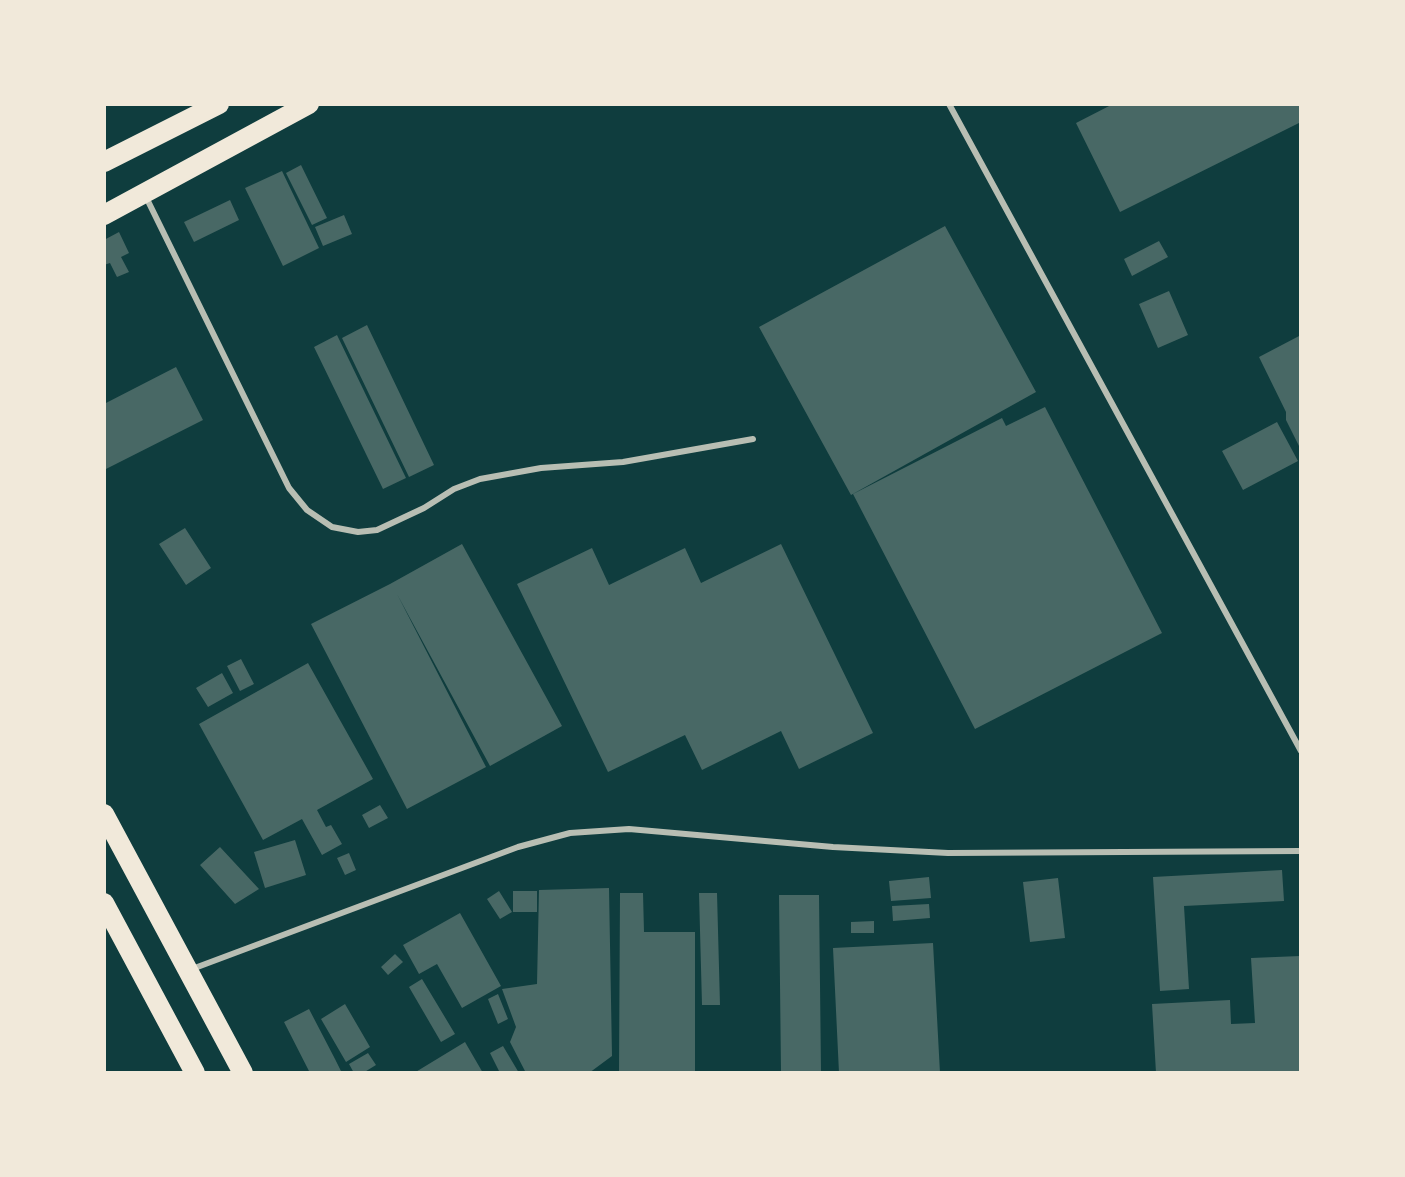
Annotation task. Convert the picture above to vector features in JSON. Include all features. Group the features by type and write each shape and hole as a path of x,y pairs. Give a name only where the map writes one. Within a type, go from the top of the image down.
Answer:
{"main road":[{"path":"104,162 219,104"},
{"path":"104,215 309,104"},
{"path":"104,814 243,1073"},
{"path":"104,903 195,1073"}],"lane":[{"path":"949,104 1301,751"},
{"path":"144,192 289,488 307,510 332,527 358,532 377,530 424,508 454,489 480,479 541,468 623,462 753,439"},
{"path":"189,970 518,847 570,833 629,829 833,847 948,853 1301,851"}],"building":[{"path":"1113,104 1301,104 1301,122 1120,212 1076,123"},
{"path":"301,165 327,218 312,225 286,173"},
{"path":"282,171 319,248 283,266 245,188"},
{"path":"230,200 239,220 194,242 184,222"},
{"path":"344,215 352,234 323,246 315,227"},
{"path":"945,226 1036,392 851,495 759,327"},
{"path":"119,232 129,253 121,257 129,272 117,277 110,263 104,265 104,240"},
{"path":"1159,241 1168,257 1132,276 1124,259"},
{"path":"1169,291 1188,335 1158,348 1139,304"},
{"path":"367,325 434,465 409,477 342,338"},
{"path":"337,335 406,478 383,489 314,347"},
{"path":"1301,335 1301,450 1259,357"},
{"path":"176,367 203,420 104,470 104,404"},
{"path":"1045,407 1162,633 975,729 853,494 1002,418 1006,426"},
{"path":"1277,422 1298,461 1243,490 1222,451"},
{"path":"185,528 211,568 186,585 159,544"},
{"path":"462,544 562,726 490,766 397,594 486,767 407,809 311,624"},
{"path":"781,544 873,733 799,769 781,731 702,770 685,735 608,772 517,584 592,548 609,585 685,548 701,583"},
{"path":"241,659 254,684 240,691 227,666"},
{"path":"308,663 373,779 317,810 326,827 331,825 342,844 322,855 302,819 263,840 199,724"},
{"path":"222,673 233,693 208,707 196,688"},
{"path":"380,805 388,818 369,828 362,815"},
{"path":"295,840 306,875 265,888 254,852"},
{"path":"220,847 259,889 235,904 200,865"},
{"path":"349,853 356,870 345,875 337,858"},
{"path":"1282,870 1284,901 1184,906 1189,989 1160,991 1153,877"},
{"path":"929,877 931,898 891,901 889,881"},
{"path":"1058,878 1065,938 1030,942 1023,882"},
{"path":"609,888 612,1056 589,1073 526,1073 510,1042 516,1027 502,989 537,984 539,890"},
{"path":"499,891 512,912 500,919 487,899"},
{"path":"513,891 537,891 537,912 513,912"},
{"path":"620,893 643,893 644,932 695,932 695,1073 619,1073"},
{"path":"699,893 717,893 720,1005 702,1005"},
{"path":"779,895 819,895 821,1073 781,1073"},
{"path":"929,904 930,918 893,921 892,906"},
{"path":"460,913 501,986 462,1008 437,964 419,974 403,945"},
{"path":"874,921 874,933 851,933 851,922"},
{"path":"933,943 940,1073 839,1073 833,948"},
{"path":"395,954 403,962 388,975 381,967"},
{"path":"1300,956 1301,1073 1156,1073 1152,1004 1230,1000 1231,1024 1255,1023 1251,958"},
{"path":"422,979 455,1034 441,1042 409,987"},
{"path":"498,994 508,1019 498,1024 488,999"},
{"path":"345,1004 370,1047 346,1062 321,1019"},
{"path":"309,1009 342,1073 310,1073 284,1022"},
{"path":"465,1042 483,1073 414,1073"},
{"path":"503,1046 519,1073 500,1073 490,1053"},
{"path":"368,1053 376,1065 363,1073 354,1073 349,1064"}]}
